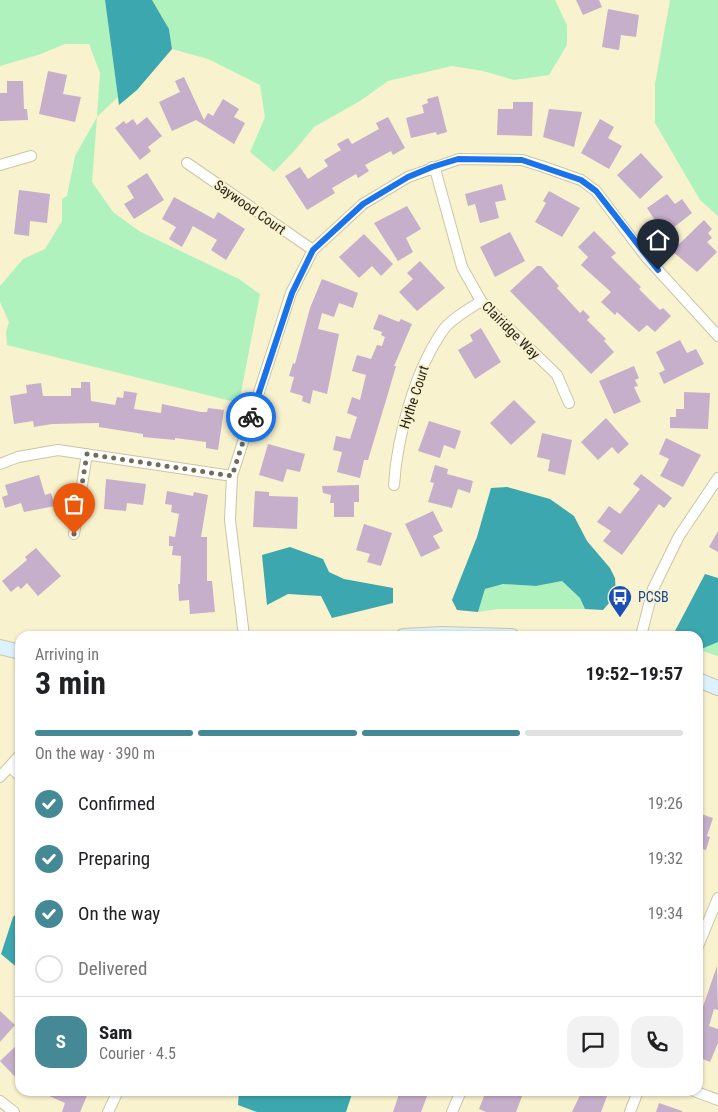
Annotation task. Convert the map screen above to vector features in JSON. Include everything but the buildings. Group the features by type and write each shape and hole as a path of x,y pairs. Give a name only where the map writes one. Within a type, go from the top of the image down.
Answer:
{"street":[{"path":"0,165 31,156"},
{"path":"243,631 230,520 232,476 292,293 313,250 363,204 408,177 458,159 522,160 581,180 596,191 646,257 718,336"},
{"name":"Saywood Court","path":"187,163 313,250"},
{"name":"Clairidge Way","path":"432,167 435,169 462,267 481,301 557,376 569,403"},
{"name":"Hythe Court","path":"394,486 396,454 423,365 445,327 481,301"},
{"path":"0,464 18,457 58,450 232,476"},
{"path":"74,534 87,454"},
{"path":"642,631 654,589 679,536 718,478"},
{"path":"0,647 15,651"},
{"path":"703,682 718,688"},
{"path":"0,777 15,761"},
{"path":"10,767 15,772"},
{"path":"703,934 718,898"},
{"path":"703,1094 718,1100"},
{"path":"108,1112 116,1096"},
{"path":"452,1112 458,1096"},
{"path":"630,1112 636,1096"},
{"path":"0,1101 14,1112"}],"green space":[{"path":"0,0 105,0 118,97 97,117 100,73 89,44 65,44 38,55 0,66"},
{"path":"152,0 555,0 567,25 567,45 549,75 514,80 483,71 452,66 388,81 360,101 314,127 274,172 250,152 265,117 260,85 208,59 172,49 169,29"},
{"path":"670,0 718,0 718,216 700,200 655,123 655,84"},
{"path":"97,117 92,182 113,212 139,231 239,279 260,294 239,403 7,345 6,332 9,322 0,302 0,286 23,259 45,249 62,221 62,199 67,196 75,156"},
{"path":"562,581 580,598 585,609 498,609 478,612 485,589 503,584 536,586"},
{"path":"718,642 718,656 703,651 703,648"}],"water":[{"path":"105,0 152,0 169,29 172,49 137,90 119,105"},
{"path":"507,487 550,499 574,516 587,541 610,568 615,578 616,595 603,610 585,609 580,598 562,581 536,586 503,584 485,589 478,612 457,610 452,600 477,537 491,488"},
{"path":"290,547 323,559 329,572 344,579 393,588 393,603 332,618 321,596 288,594 267,605 262,555"},
{"path":"705,574 718,578 718,642 703,648 703,631 675,631"},
{"path":"15,915 15,966 1,954"},
{"path":"239,1096 351,1096 346,1112 257,1112 238,1105"}],"way so far":[{"path":"74,534 87,454 232,476 251,417"}],"place":[{"name":"PCSB","path":"620,618"}],"route":[{"path":"251,417 292,293 313,250 363,204 408,177 432,167 458,159 522,160 581,180 596,191 658,270"}]}
